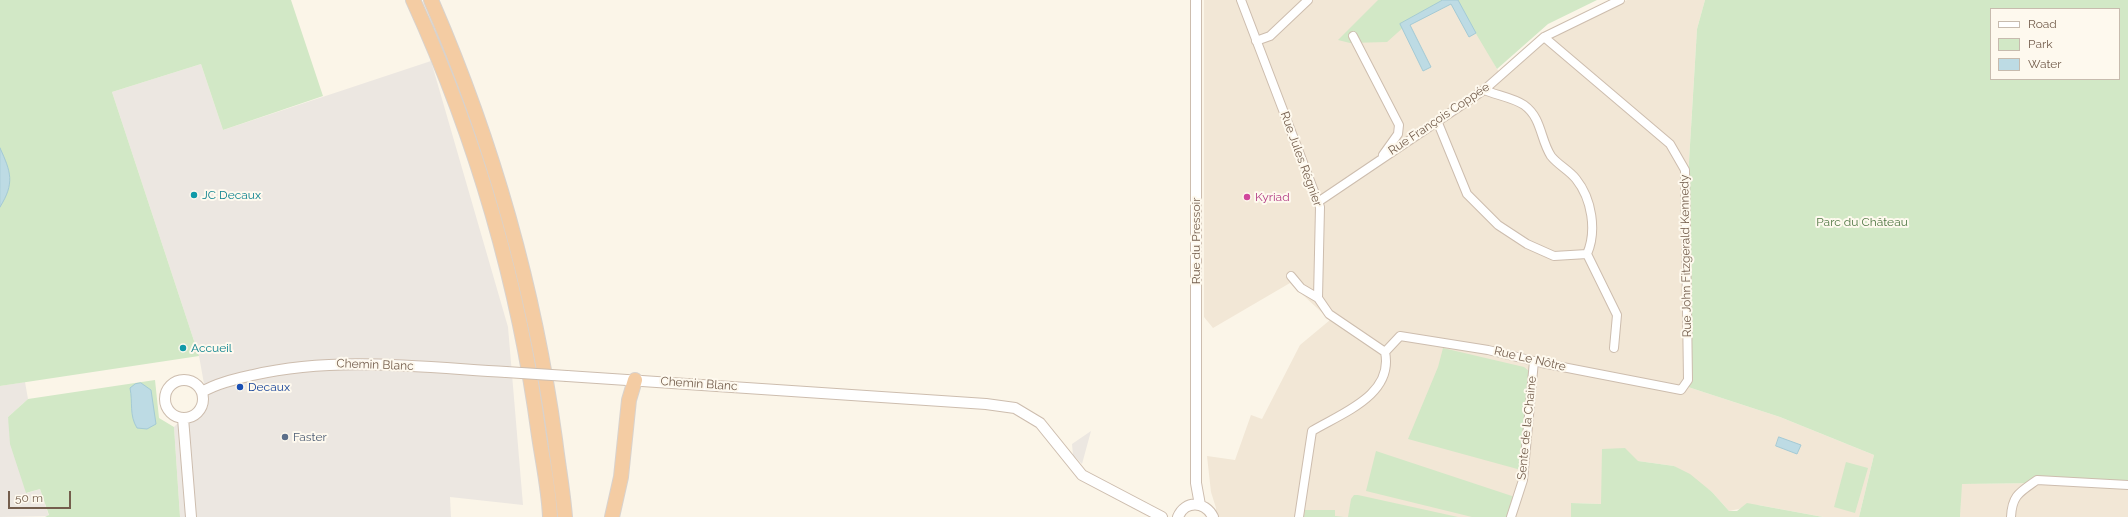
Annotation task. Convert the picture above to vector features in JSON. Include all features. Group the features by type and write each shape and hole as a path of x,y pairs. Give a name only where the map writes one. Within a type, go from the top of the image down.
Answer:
{"highway":[{"path":"413,0 435,48 463,125 484,188 510,282 532,382 550,517"},
{"path":"430,0 479,120 499,183 525,278 547,380 565,517"},
{"path":"612,517 621,477 628,400 635,380"}],"street":[{"name":"Rue du Pressoir","path":"1196,0 1196,483 1200,505"},
{"name":"Rue Jules Régnier","path":"1241,0 1320,207 1318,298"},
{"path":"1256,41 1270,36 1308,0"},
{"name":"Rue François Coppée","path":"1318,202 1378,161 1438,123 1484,90 1544,37 1620,0"},
{"path":"1353,36 1399,124 1398,134 1395,141 1378,161"},
{"name":"Rue John Fitzgerald Kennedy","path":"1544,37 1670,144 1685,170 1688,380 1681,390"},
{"path":"1484,90 1523,104 1534,114 1551,155 1575,178 1584,190 1589,202 1591,217 1592,243 1587,254"},
{"path":"1438,123 1468,194 1498,225 1527,244 1554,256 1587,254"},
{"path":"1587,254 1617,315 1614,348"},
{"path":"1292,276 1301,288 1318,298 1330,314 1384,352 1386,362 1385,372 1380,386 1368,398 1312,431 1299,517"},
{"name":"Rue Le Nôtre","path":"1384,352 1400,336 1488,350 1534,361 1681,390"},
{"name":"Sente de la Chaine","path":"1511,517 1524,480 1534,361"},
{"name":"Chemin Blanc","path":"202,392 210,387 281,368 332,363 635,380 986,404 1016,408 1040,422 1082,474 1161,516 1178,516"},
{"path":"186,380 196,385 202,392 202,400 199,410 190,417 183,418 173,414 166,405 165,398 169,387 174,383 186,380"},
{"path":"183,418 190,517"},
{"path":"2011,517 2012,504 2018,494 2037,480 2128,484"},
{"name":"Rue du Pressoir","path":"1187,506 1196,483"},
{"path":"1178,516 1187,506 1200,505 1206,508 1212,517"}],"shaded area":[{"path":"1204,0 1461,0 1497,69 1504,78 1535,49 1553,36 1627,0 1705,0 1697,29 1688,178 1692,382 1688,387 1780,417 1874,455 1859,517 1823,517 1758,505 1729,511 1712,492 1674,466 1638,461 1601,504 1571,503 1571,517 1215,517 1216,508 1211,492 1207,456 1235,460 1251,415 1262,419 1300,345 1330,320 1290,283 1213,328 1204,317"},
{"path":"431,61 508,327 523,505 450,497 451,517 180,517 174,427 183,418 197,420 208,406 199,356 112,92 201,64 223,130"},
{"path":"25,382 28,399 8,417 27,493 40,489 49,516 0,517 0,386"},
{"path":"1091,431 1082,464 1073,455 1072,444"},
{"path":"2128,482 2128,517 1960,517 1961,484"}],"green space":[{"path":"0,0 291,0 323,96 223,130 201,64 112,92 199,356 0,386"},
{"path":"1378,0 1456,0 1406,25 1387,42 1350,43 1338,40"},
{"path":"1456,0 1597,0 1548,24 1497,69"},
{"name":"Parc du Château","path":"1705,0 2128,0 2128,482 1962,484 1960,517 1859,517 1874,455 1780,417 1688,387 1692,382 1688,178 1697,29"},
{"path":"1443,348 1524,367 1530,372 1521,470 1408,439 1438,367"},
{"path":"155,380 159,418 174,427 180,517 45,517 49,515 40,489 26,493 10,444 8,417 28,399"},
{"path":"1625,448 1638,461 1674,466 1690,474 1712,492 1729,511 1737,511 1747,503 1823,517 1571,517 1571,503 1601,504 1602,449"},
{"path":"1376,451 1515,497 1508,517 1472,517 1366,491"},
{"path":"1846,462 1868,468 1855,513 1834,507"},
{"path":"1354,495 1458,517 1348,517 1351,499"},
{"path":"1305,510 1335,510 1335,516 1344,517 1304,517"}],"water":[{"path":"1443,0 1458,0 1476,33 1469,37 1451,4 1410,25 1431,67 1423,71 1400,24"},
{"path":"0,148 7,164 10,178 8,191 0,207"},
{"path":"141,383 151,390 156,424 147,429 137,428 132,414 130,388 135,384"},
{"path":"1779,437 1801,445 1797,454 1776,446"}],"place":[{"name":"JC Decaux","path":"194,195"},
{"name":"Kyriad","path":"1247,197"},
{"name":"Accueil","path":"183,348"},
{"name":"Decaux","path":"240,387"},
{"name":"Faster","path":"285,437"}]}
